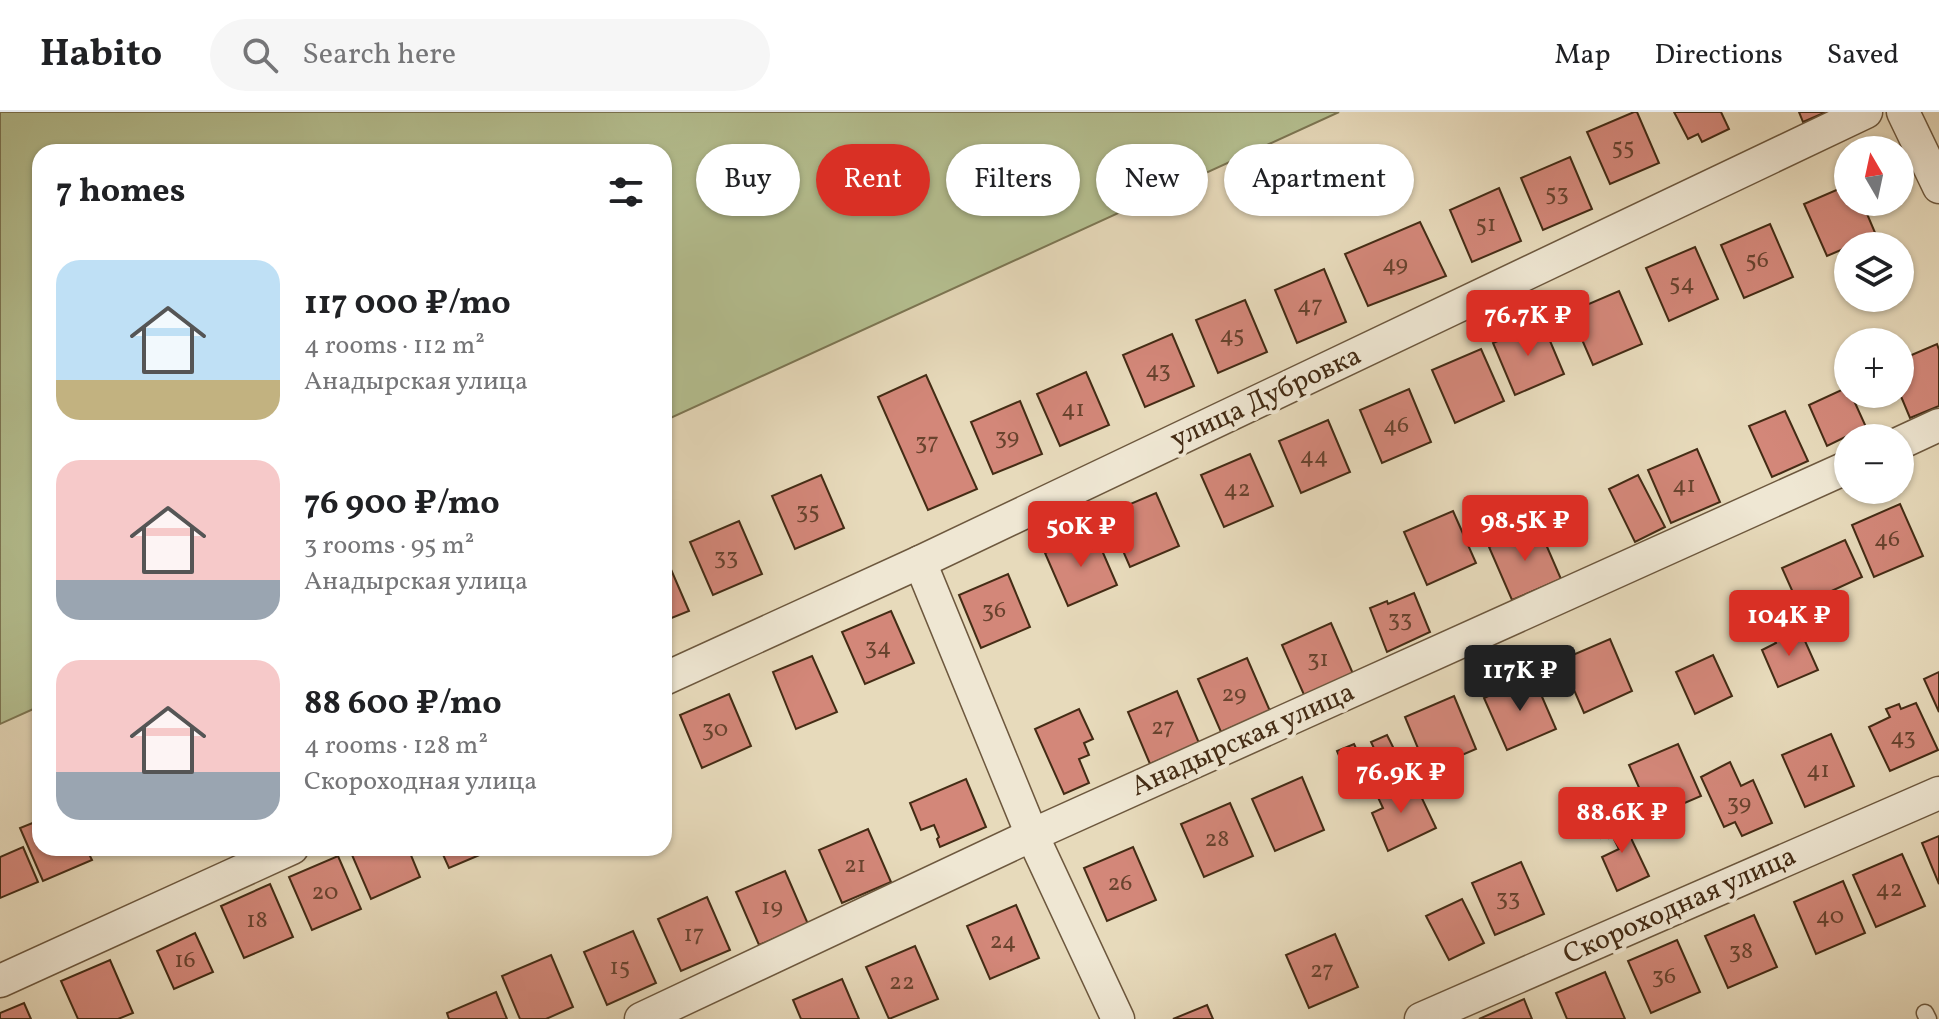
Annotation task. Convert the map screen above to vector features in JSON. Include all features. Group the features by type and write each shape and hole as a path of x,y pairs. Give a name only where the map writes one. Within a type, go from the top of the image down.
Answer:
{"street":[{"name":"улица Дубровка","path":"672,675 920,562 1866,112"},
{"path":"1903,112 1939,187"},
{"path":"1914,437 1939,425"},
{"name":"Анадырская улица","path":"641,1019 1032,835 1834,473"},
{"path":"920,562 1032,835 1118,1019"},
{"name":"Скороходная улица","path":"1421,1019 1939,793"},
{"path":"0,981 274,856"}],"green space":[{"path":"0,112 1339,112 1269,144 1224,144 1224,165 1208,172 1208,144 1096,144 1096,216 1112,216 672,417 672,144 32,144 32,710 0,724"}],"building":[{"path":"1637,112 1659,163 1610,184 1587,132"},
{"path":"1674,112 1721,112 1729,129 1702,142 1698,134 1688,139"},
{"path":"1799,112 1826,112 1803,122"},
{"path":"1570,157 1592,209 1543,230 1521,178"},
{"path":"1499,188 1521,241 1472,262 1450,210"},
{"path":"1834,191 1834,216 1868,216 1875,232 1834,232 1834,253 1827,256 1804,204"},
{"path":"1420,222 1446,276 1368,306 1345,254"},
{"path":"1770,224 1793,277 1744,298 1721,245"},
{"path":"1695,247 1718,299 1669,321 1646,268"},
{"path":"1324,269 1346,322 1297,343 1275,290"},
{"path":"1619,291 1642,344 1593,365 1570,312"},
{"path":"1245,300 1267,352 1218,373 1196,320"},
{"path":"1542,322 1564,374 1515,395 1493,343"},
{"path":"1172,334 1194,386 1145,407 1123,355"},
{"path":"1937,344 1939,406 1910,418 1906,408 1914,408 1914,354"},
{"path":"1481,349 1504,401 1455,423 1432,370"},
{"path":"1086,372 1109,425 1060,446 1037,394"},
{"path":"926,375 977,489 928,510 878,397"},
{"path":"1409,389 1431,442 1382,463 1360,410"},
{"path":"1834,393 1834,408 1857,408 1865,424 1834,424 1834,443 1827,446 1809,405"},
{"path":"1020,401 1042,454 993,474 971,422"},
{"path":"1785,411 1808,461 1772,477 1749,426"},
{"path":"1328,420 1350,472 1301,493 1279,441"},
{"path":"1697,449 1720,502 1671,523 1648,470"},
{"path":"1250,454 1273,506 1224,527 1201,475"},
{"path":"821,475 844,528 795,549 772,496"},
{"path":"1638,475 1665,527 1635,542 1609,489"},
{"path":"1156,493 1179,546 1130,567 1107,514"},
{"path":"1900,504 1923,556 1874,577 1852,525"},
{"path":"1453,511 1476,563 1427,585 1404,532"},
{"path":"739,521 762,574 713,595 690,542"},
{"path":"1538,526 1561,579 1512,600 1489,547"},
{"path":"1094,532 1117,585 1068,606 1045,553"},
{"path":"1845,540 1862,577 1799,606 1782,568"},
{"path":"672,572 689,611 672,618"},
{"path":"1008,574 1030,627 981,648 959,595"},
{"path":"1414,593 1430,632 1387,652 1370,608"},
{"path":"891,611 914,663 865,684 842,632"},
{"path":"1331,623 1354,676 1305,697 1282,645"},
{"path":"1783,630 1789,632 1791,637 1801,632 1818,670 1778,687 1762,650 1776,643 1777,633"},
{"path":"1610,639 1632,691 1584,713 1561,660"},
{"path":"1713,655 1732,696 1695,714 1676,672"},
{"path":"812,656 837,712 796,729 773,672"},
{"path":"1247,658 1270,711 1221,732 1198,679"},
{"path":"1939,672 1939,712 1924,679"},
{"path":"1533,676 1556,729 1507,750 1484,698"},
{"path":"1177,691 1199,743 1150,764 1128,712"},
{"path":"729,694 751,746 702,768 680,715"},
{"path":"1454,696 1476,749 1427,770 1405,717"},
{"path":"1916,703 1938,750 1890,771 1869,727 1890,717 1886,709 1899,704 1901,709"},
{"path":"1079,709 1093,739 1084,743 1089,755 1079,759 1089,783 1064,794 1035,729"},
{"path":"1831,734 1854,786 1805,807 1782,755"},
{"path":"1387,735 1400,761 1384,769 1371,742"},
{"path":"1354,744 1367,772 1349,779 1337,751"},
{"path":"1678,744 1701,796 1652,817 1629,765"},
{"path":"1730,762 1741,786 1753,780 1772,823 1742,836 1735,822 1724,827 1701,777"},
{"path":"1302,777 1324,830 1275,851 1252,799"},
{"path":"1401,778 1409,796 1419,792 1436,828 1388,851 1372,813 1383,808 1375,791"},
{"path":"966,779 986,827 940,847 934,825 921,830 910,803"},
{"path":"1230,803 1253,856 1204,877 1181,824"},
{"path":"1620,815 1649,876 1617,891 1602,857 1619,849 1613,837 1609,838 1608,835 1601,838 1596,827"},
{"path":"32,823 32,856 20,828"},
{"path":"868,829 891,882 842,903 819,850"},
{"path":"1939,836 1939,884 1922,843"},
{"path":"23,847 38,882 0,898 0,857"},
{"path":"1133,847 1156,900 1107,921 1084,868"},
{"path":"1902,854 1925,906 1876,927 1853,875"},
{"path":"32,856 90,856 92,860 43,881"},
{"path":"338,856 361,909 312,930 289,877"},
{"path":"352,856 411,856 420,877 371,899"},
{"path":"444,856 477,856 449,868"},
{"path":"1521,862 1544,914 1495,935 1472,883"},
{"path":"785,871 808,924 759,945 736,892"},
{"path":"1843,881 1865,933 1816,954 1794,902"},
{"path":"270,884 293,937 244,958 221,906"},
{"path":"707,897 730,950 681,971 658,919"},
{"path":"1462,899 1484,943 1449,960 1426,916"},
{"path":"1016,905 1039,958 990,979 967,926"},
{"path":"1754,915 1777,967 1728,988 1705,936"},
{"path":"633,931 656,983 607,1005 584,952"},
{"path":"195,933 213,972 174,989 157,951"},
{"path":"1335,934 1358,987 1309,1008 1286,955"},
{"path":"1677,940 1700,992 1651,1013 1628,961"},
{"path":"915,946 938,999 889,1019 866,967"},
{"path":"551,955 573,1007 546,1019 520,1019 502,976"},
{"path":"110,960 133,1013 118,1019 78,1019 61,981"},
{"path":"1605,972 1625,1019 1567,1019 1556,993"},
{"path":"842,979 859,1019 801,1019 793,1000"},
{"path":"496,992 507,1019 449,1019 447,1013"},
{"path":"1524,999 1532,1019 1479,1019"},
{"path":"24,1003 31,1019 0,1019 0,1013"},
{"path":"1207,1005 1213,1019 1173,1019"}]}
